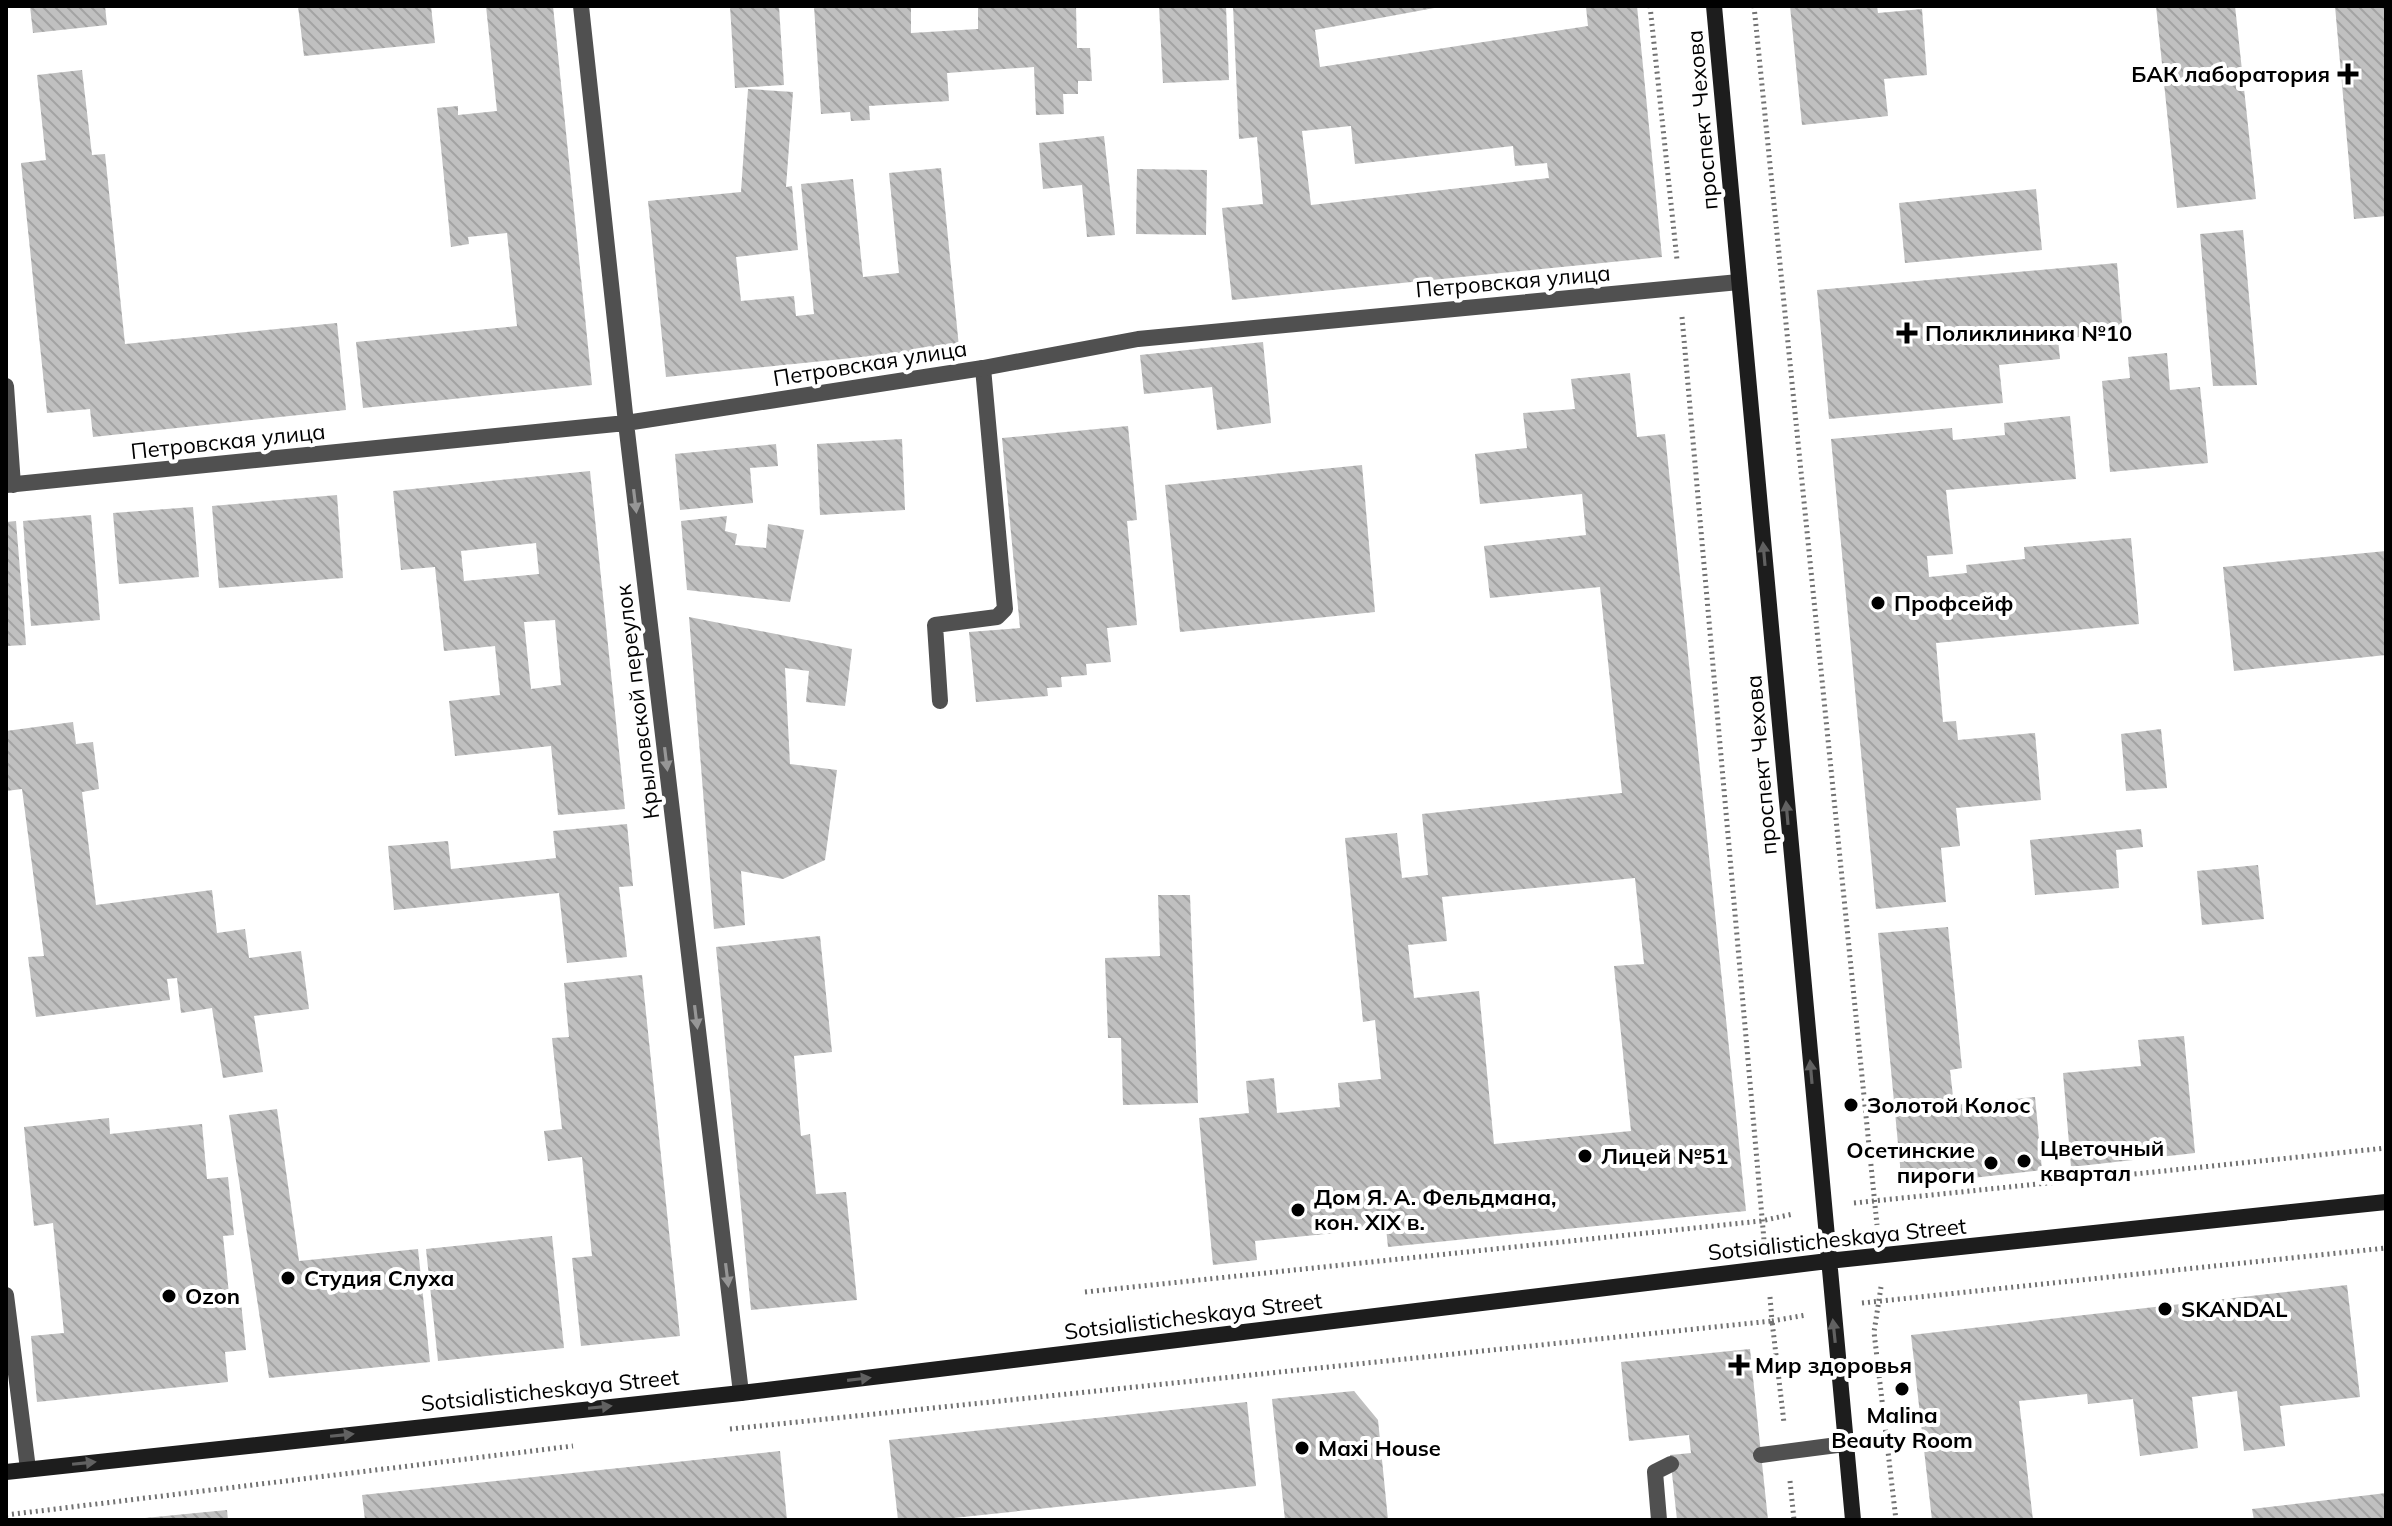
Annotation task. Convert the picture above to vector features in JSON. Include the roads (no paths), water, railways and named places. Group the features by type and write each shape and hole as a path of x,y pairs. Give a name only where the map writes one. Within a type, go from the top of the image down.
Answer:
{"street":[{"name":"Крыловской переулок","path":"581,6 626,423 741,1393"},
{"name":"проспект Чехова","path":"1714,6 1853,1520"},
{"name":"Петровская улица","path":"9,485 626,423 983,368 1138,339 1739,282"},
{"path":"940,701 935,625 997,617 1005,609 983,368"},
{"path":"6,386 9,485"},
{"name":"Sotsialisticheskaya Street","path":"6,1472 741,1393 1767,1268 2386,1202"},
{"path":"6,1295 28,1469"},
{"path":"1761,1455 1845,1444"},
{"path":"1659,1520 1655,1472 1671,1464"}],"place":[{"name":"БАК лаборатория","path":"2348,74"},
{"name":"Поликлиника №10","path":"1907,333"},
{"name":"Профсейф","path":"1878,603"},
{"name":"Золотой Колос","path":"1851,1105"},
{"name":"Лицей №51","path":"1585,1156"},
{"name":"Цветочный квартал","path":"2024,1161"},
{"name":"Осетинские пироги","path":"1991,1163"},
{"name":"Дом Я. А. Фельдмана, кон. ХIХ в.","path":"1298,1210"},
{"name":"Студия Слуха","path":"288,1278"},
{"name":"Ozon","path":"169,1296"},
{"name":"SKANDAL","path":"2165,1309"},
{"name":"Мир здоровья","path":"1739,1365"},
{"name":"Malina Beauty Room","path":"1902,1389"},
{"name":"Maxi House","path":"1302,1448"}]}
